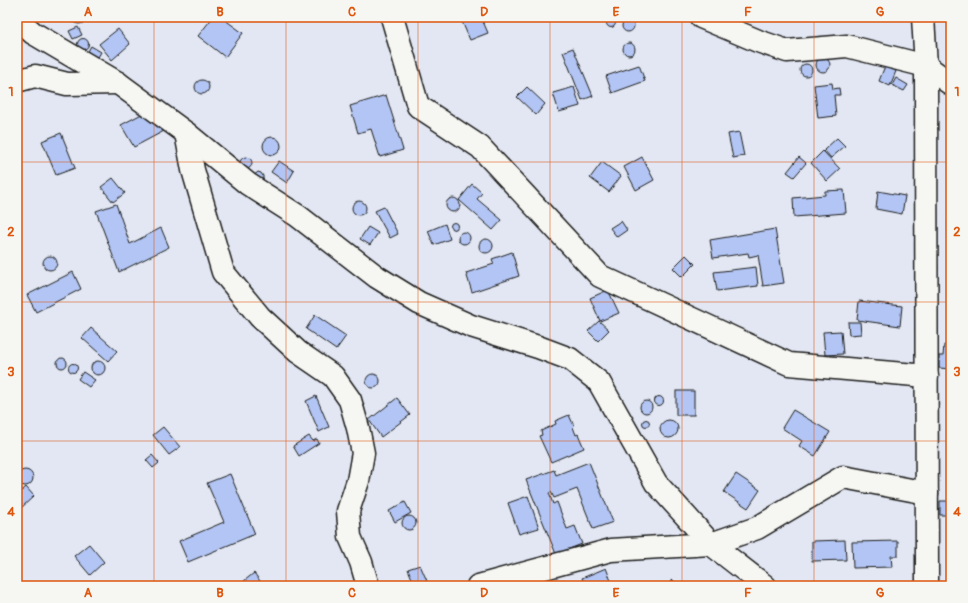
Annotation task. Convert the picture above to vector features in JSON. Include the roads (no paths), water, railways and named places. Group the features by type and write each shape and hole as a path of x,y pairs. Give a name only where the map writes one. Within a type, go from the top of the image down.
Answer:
{"street":[{"path":"392,17 418,106 480,148 600,276 789,364 927,376"},
{"path":"701,17 758,41 788,51 847,46 926,66 951,84"},
{"path":"923,17 926,66 927,586"},
{"path":"17,19 33,33 118,83 186,133 248,184 298,216 377,277 419,303 471,326 538,347 570,359 599,382 656,483 711,544 765,586"},
{"path":"17,81 35,76 67,84 118,83"},
{"path":"186,133 193,170 223,272 260,317 298,352 333,376 350,400 363,453 358,481 348,511 350,537 361,562 368,586"},
{"path":"478,586 611,550 711,544 757,528 843,476 927,493"}]}
